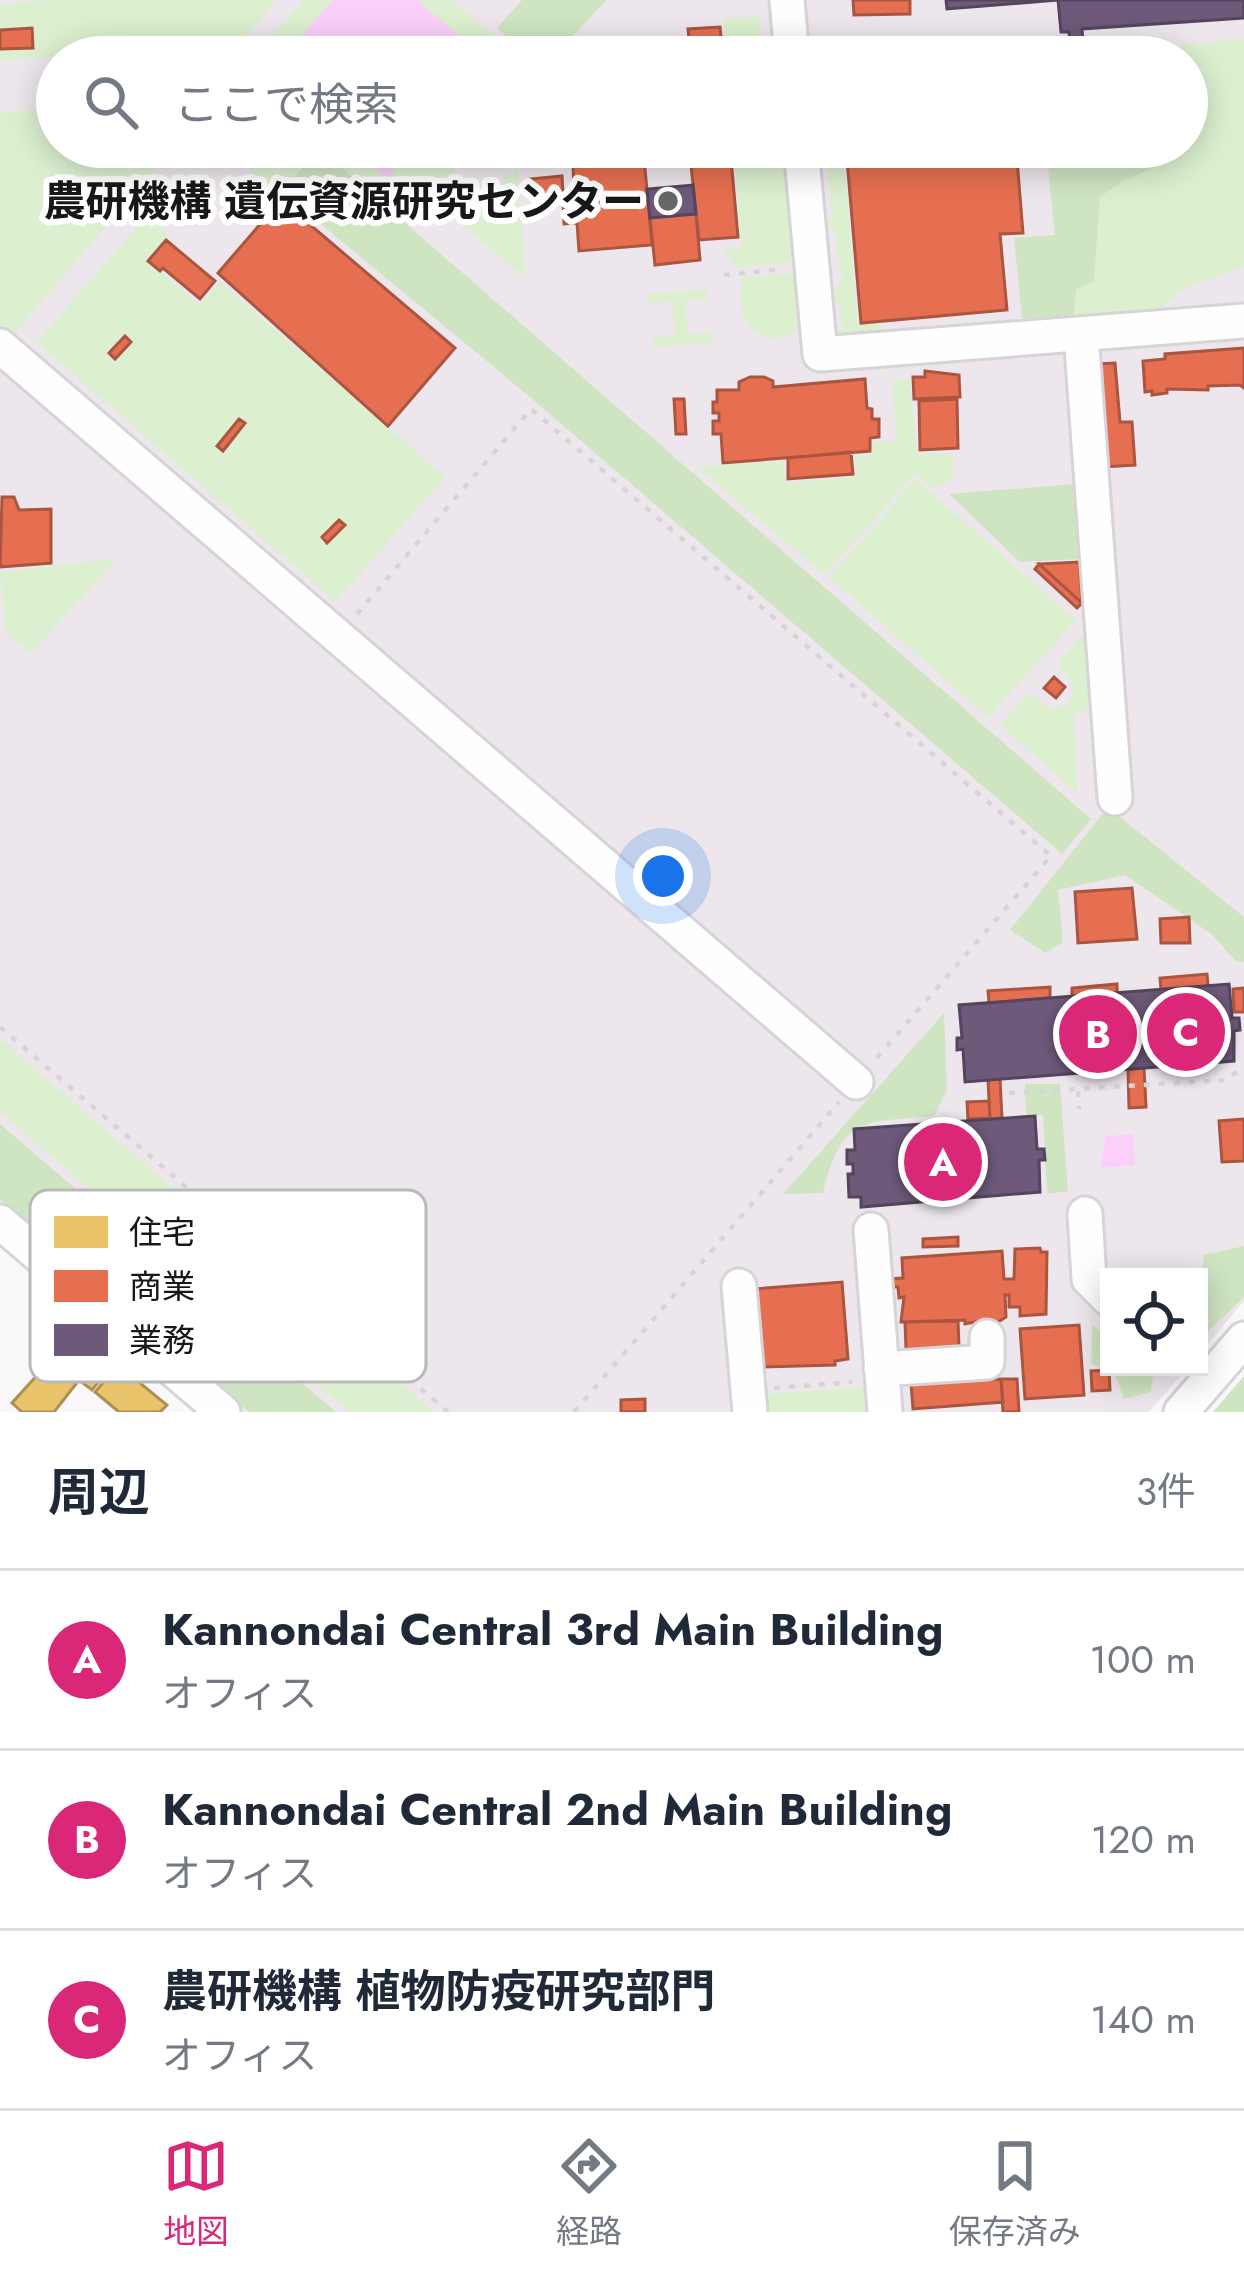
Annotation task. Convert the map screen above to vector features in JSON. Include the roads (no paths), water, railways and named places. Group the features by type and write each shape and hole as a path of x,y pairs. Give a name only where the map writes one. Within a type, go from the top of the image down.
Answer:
{"street":[{"path":"787,0 790,36"},
{"path":"802,168 820,354 1244,321"},
{"path":"1081,334 1115,798"},
{"path":"0,346 856,1082"},
{"path":"1085,1214 1089,1279 1100,1290"},
{"path":"0,1222 30,1251"},
{"path":"871,1229 883,1387 987,1362 987,1337"},
{"path":"739,1286 749,1401"},
{"path":"1208,1366 1244,1339"},
{"path":"1181,1412 1197,1376"},
{"path":"186,1401 223,1412"}],"place":[{"name":"農研機構 遺伝資源研究センター","path":"668,201"},
{"name":"農研機構 植物防疫研究部門","path":"1186,1032"},
{"name":"Kannondai Central 2nd Main Building","path":"1098,1034"},
{"name":"Kannondai Central 3rd Main Building","path":"943,1162"}]}
